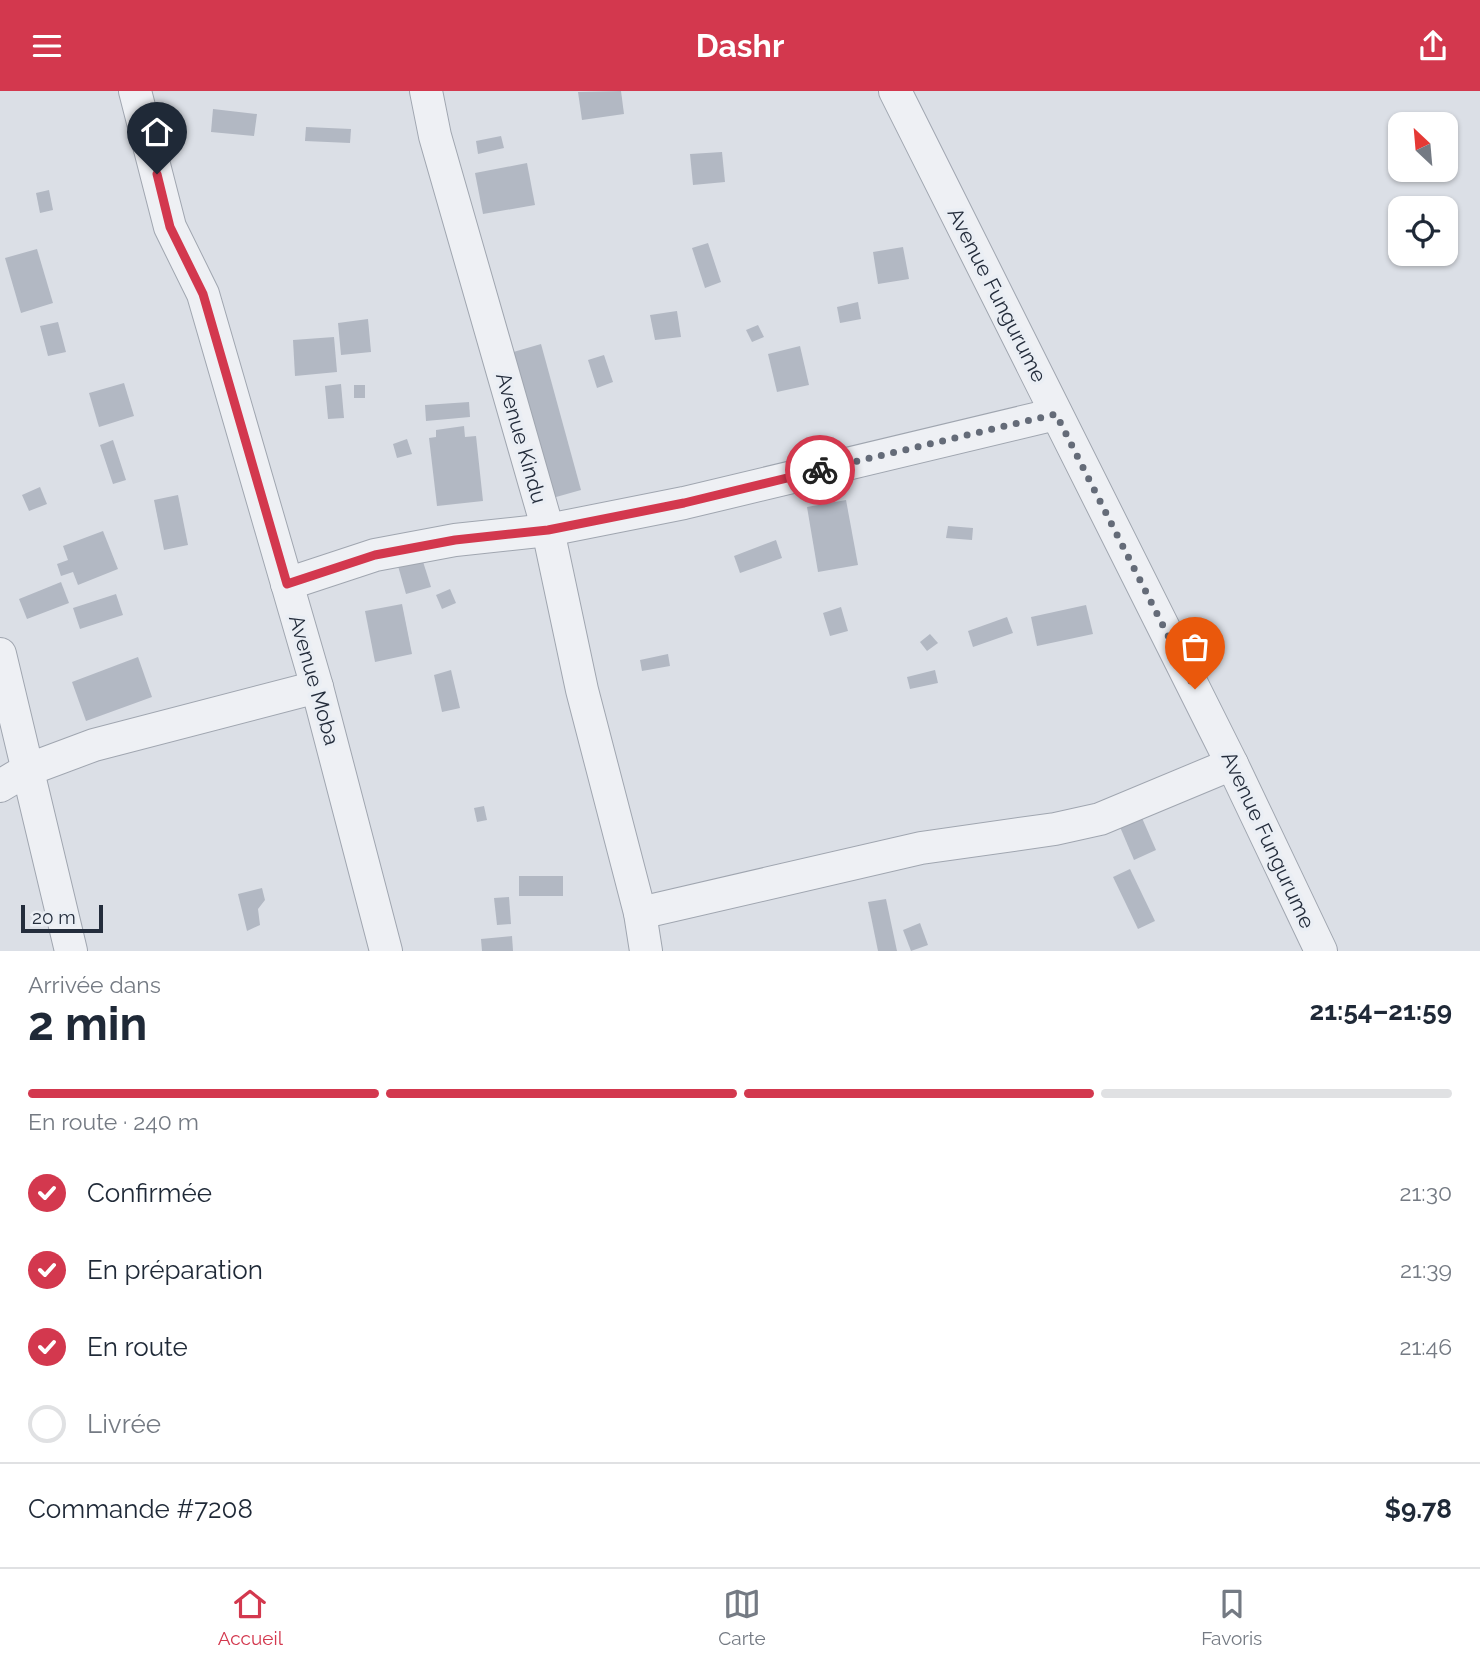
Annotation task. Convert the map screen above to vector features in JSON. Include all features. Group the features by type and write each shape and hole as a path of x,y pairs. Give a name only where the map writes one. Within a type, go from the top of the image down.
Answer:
{"street":[{"name":"Avenue Moba","path":"135,91 170,227 203,294 317,687 386,951"},
{"name":"Avenue Kindu","path":"426,91 435,135 548,530 582,690 640,913 646,951"},
{"name":"Avenue Fungurume","path":"895,91 1232,764 1321,951"},
{"path":"287,584 375,555 455,540 548,530 684,503 1056,414"},
{"path":"0,654 71,951"},
{"path":"0,786 27,769 94,745 317,687"},
{"path":"640,913 921,848 1055,829 1100,819 1232,764"}],"building":[{"path":"621,91 624,114 582,120 578,92"},
{"path":"213,109 257,114 254,136 211,132"},
{"path":"306,127 351,129 350,143 305,141"},
{"path":"501,136 504,148 478,154 476,141"},
{"path":"722,152 725,182 693,185 690,154"},
{"path":"527,163 535,205 483,214 475,173"},
{"path":"49,190 53,210 40,213 36,193"},
{"path":"708,243 721,282 705,288 692,248"},
{"path":"903,247 909,279 878,284 873,252"},
{"path":"37,249 53,303 21,313 5,258"},
{"path":"858,302 861,319 840,323 837,307"},
{"path":"677,311 681,337 655,340 650,315"},
{"path":"368,319 371,352 341,355 338,323"},
{"path":"58,322 66,352 48,356 40,326"},
{"path":"758,325 764,337 752,342 746,330"},
{"path":"334,337 337,372 295,376 293,340"},
{"path":"541,344 581,490 549,499 510,353"},
{"path":"800,346 809,385 777,392 768,354"},
{"path":"604,355 613,382 597,388 588,360"},
{"path":"124,383 134,416 99,427 89,393"},
{"path":"341,384 344,418 328,419 325,386"},
{"path":"354,385 365,385 365,398 354,398"},
{"path":"469,402 470,417 426,421 425,405"},
{"path":"464,426 465,437 476,436 483,501 437,506 429,438 436,437 436,430"},
{"path":"407,439 412,454 397,458 393,444"},
{"path":"113,440 126,480 113,484 100,445"},
{"path":"40,487 47,504 29,511 22,495"},
{"path":"178,495 188,545 164,550 154,500"},
{"path":"846,500 858,565 818,572 807,507"},
{"path":"948,526 973,528 972,540 946,538"},
{"path":"103,531 118,569 78,585 73,572 61,576 57,564 68,560 63,546"},
{"path":"776,540 782,558 740,573 734,556"},
{"path":"420,552 431,587 406,594 396,559"},
{"path":"61,582 69,603 27,619 19,599"},
{"path":"450,589 456,603 442,609 436,595"},
{"path":"116,594 123,615 80,629 73,608"},
{"path":"402,604 412,654 375,662 365,611"},
{"path":"1086,605 1093,634 1037,646 1031,617"},
{"path":"841,607 848,631 830,636 823,613"},
{"path":"1007,617 1013,633 973,647 968,631"},
{"path":"930,634 938,643 927,651 920,642"},
{"path":"668,654 670,666 642,671 640,660"},
{"path":"138,657 152,697 86,721 72,682"},
{"path":"451,670 460,708 442,712 434,675"},
{"path":"935,670 938,683 910,689 907,677"},
{"path":"484,806 487,820 477,822 474,808"},
{"path":"1142,818 1156,850 1134,860 1120,827"},
{"path":"1130,869 1155,921 1138,929 1113,877"},
{"path":"519,876 563,876 563,896 519,896"},
{"path":"262,888 265,900 258,909 260,925 247,931 238,894"},
{"path":"509,897 511,924 497,925 494,898"},
{"path":"886,899 897,951 878,951 868,902"},
{"path":"920,923 928,945 911,951 903,930"},
{"path":"512,936 513,951 482,951 481,939"}],"way so far":[{"path":"820,470 1056,414 1195,689"}],"route":[{"path":"157,174 170,227 203,294 287,584 375,555 455,540 548,530 684,503 820,470"}]}
